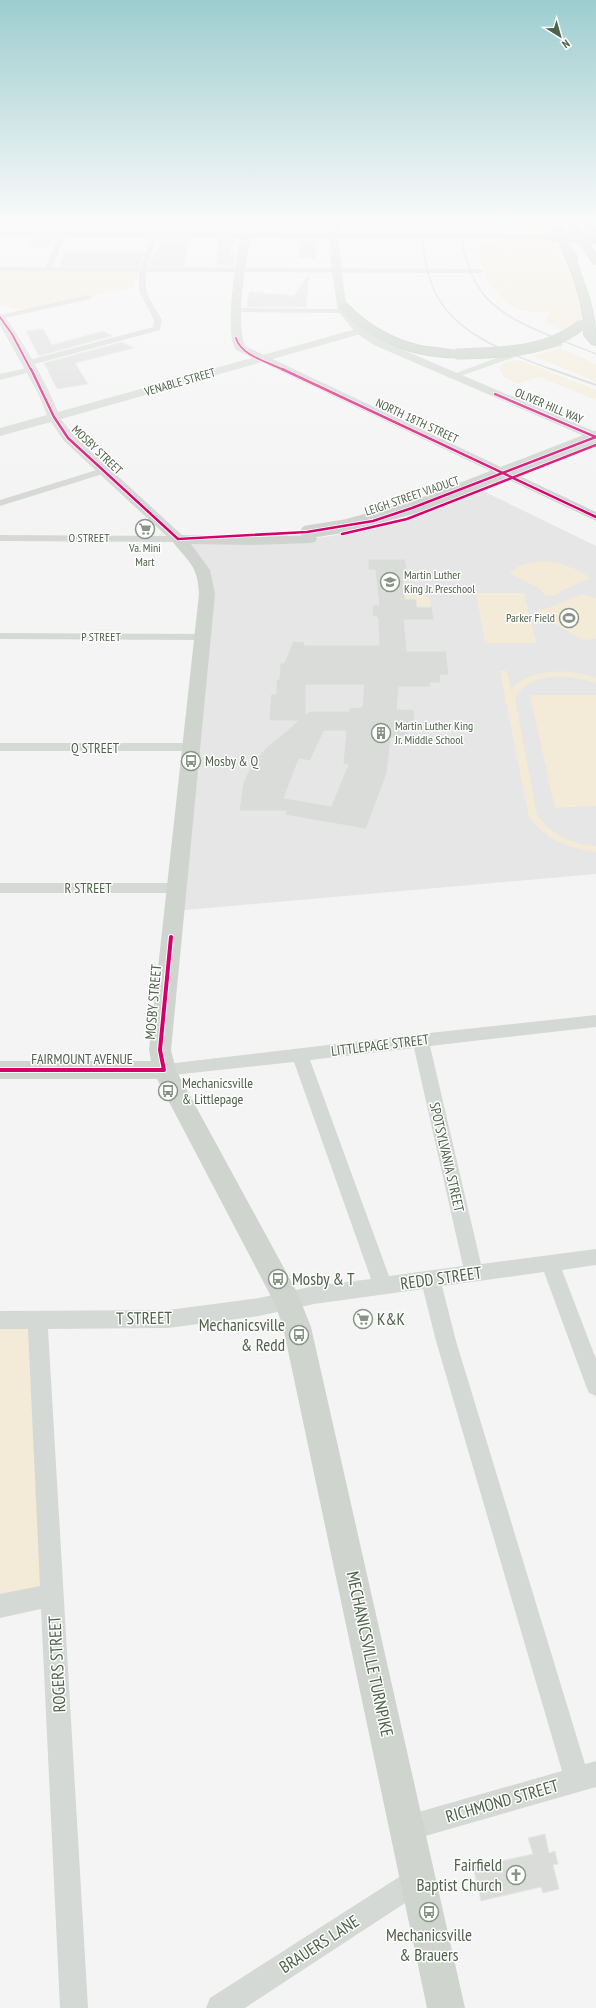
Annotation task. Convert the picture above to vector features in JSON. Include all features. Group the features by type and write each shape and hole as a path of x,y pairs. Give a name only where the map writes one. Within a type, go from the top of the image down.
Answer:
{"highway":[{"path":"350,315 362,326 394,342 421,350 456,354 510,350 540,345 566,336 581,325 586,315"},
{"path":"589,315 589,335 596,342"}],"main road":[{"name":"NORTH 18TH STREET","path":"236,315 236,342 240,348 596,517"},
{"name":"OLIVER HILL WAY","path":"347,315 350,321 360,331 390,349 596,437"},
{"name":"MOSBY STREET","path":"0,317 30,366 54,417 68,438 178,539 199,562 206,577 207,594 175,888 160,1050 164,1070 287,1301"},
{"name":"VENABLE STREET","path":"0,432 360,331"},
{"name":"LEIGH STREET VIADUCT","path":"308,535 400,513 596,437"},
{"name":"LEIGH STREET VIADUCT","path":"178,539 252,541 364,530 407,519 596,445"},
{"name":"FAIRMOUNT AVENUE","path":"0,1070 164,1070"},
{"name":"MECHANICSVILLE TURNPIKE","path":"287,1301 304,1350 446,2008"}],"street":[{"path":"0,317 10,315"},
{"path":"0,377 30,366 157,328 158,320 155,315"},
{"path":"452,376 516,354 559,344"},
{"path":"0,503 103,470"},
{"name":"O STREET","path":"0,538 178,539"},
{"name":"P STREET","path":"0,636 202,637"},
{"name":"Q STREET","path":"0,747 190,748"},
{"name":"R STREET","path":"0,888 175,888"},
{"name":"LITTLEPAGE STREET","path":"164,1070 596,1021"},
{"name":"SPOTSYLVANIA STREET","path":"420,1040 474,1273"},
{"path":"300,1055 383,1285"},
{"name":"REDD STREET","path":"287,1301 314,1295 383,1285 596,1257"},
{"path":"550,1263 596,1386"},
{"path":"430,1279 446,1341 587,1776"},
{"name":"T STREET","path":"0,1320 168,1319 259,1307 287,1301"},
{"name":"ROGERS STREET","path":"38,1320 74,2008"},
{"path":"0,1606 53,1595"},
{"name":"RICHMOND STREET","path":"408,1828 587,1776"},
{"name":"BRAUERS LANE","path":"220,2008 419,1879"}],"shaded area":[{"path":"548,315 582,315 579,323 567,333 545,322"},
{"path":"560,348 596,364 596,382 534,356"},
{"path":"514,360 525,362 596,390 596,400 539,377 517,384 504,377 499,368 503,363"},
{"path":"481,490 596,546 596,874 174,911 207,591 178,539 316,538 332,536 394,523"},
{"path":"542,561 568,566 591,578 561,591 555,596 545,595 540,589 509,573 521,565"},
{"path":"404,589 416,590 425,595 431,600 430,607 417,607 416,599 405,599"},
{"path":"476,593 524,593 536,643 485,643"},
{"name":"Parker Field","path":"582,594 596,598 596,639 582,640 548,620 537,616 537,610 548,608"},
{"path":"500,671 507,671 511,689 529,677 540,673 575,673 596,678 596,683 563,676 540,679 530,683 521,690 515,699 537,815 547,827 561,837 581,844 596,846 596,852 586,851 559,842 535,825 529,817"},
{"path":"530,695 596,695 596,806 555,808"},
{"path":"0,1319 39,1319 53,1594 0,1604"}],"building":[{"path":"43,329 52,345 103,331 112,336 39,356 26,331"},
{"path":"122,342 134,348 75,363 88,384 57,389 44,363"},
{"name":"Martin Luther King Jr. Middle School","path":"368,559 405,559 408,575 403,575 405,599 416,599 417,607 432,607 434,620 404,620 407,651 446,651 449,675 440,675 441,683 430,683 431,687 399,687 397,709 415,710 413,731 409,731 407,738 391,738 387,773 366,829 285,815 287,811 239,811 243,783 253,762 267,747 298,721 270,721 269,715 271,694 276,694 276,684 277,679 279,679 280,663 284,663 293,641 304,642 305,645 379,645 378,619 376,616 373,617 372,605 379,605 375,570 368,570","holes":["306,685 364,685 362,707 349,708 349,711 310,711 306,714","324,731 346,731 343,764 348,765 331,806 284,798 299,759 310,761"]},
{"name":"Fairfield Baptist Church","path":"545,1834 549,1853 555,1851 558,1864 553,1865 559,1889 543,1893 541,1887 481,1901 473,1867 533,1854 528,1838"}],"railway":[{"path":"451,315 469,331 485,341 502,350 553,370"},
{"path":"508,315 534,329 596,354"},
{"path":"551,369 596,385"}],"cycle path":[{"path":"0,317 12,334 44,393 54,417 68,438 178,539"},
{"path":"236,338 238,345 244,351 596,517"},
{"path":"495,394 596,437"},
{"path":"178,539 209,536 307,532 373,521 412,508 596,437"},
{"path":"342,534 407,519 596,445"},
{"path":"0,1070 164,1070 160,1050 171,937"}],"place":[{"name":"Va. Mini Mart","path":"145,529"},
{"name":"Martin Luther King Jr. Preschool","path":"390,582"},
{"name":"Parker Field","path":"569,618"},
{"name":"Martin Luther King Jr. Middle School","path":"381,733"},
{"name":"Mosby & Q","path":"191,761"},
{"name":"Mechanicsville & Littlepage","path":"168,1091"},
{"name":"Mosby & T","path":"278,1279"},
{"name":"K&K","path":"363,1319"},
{"name":"Mechanicsville & Redd","path":"299,1335"},
{"name":"Fairfield Baptist Church","path":"516,1875"},
{"name":"Mechanicsville & Brauers","path":"429,1912"}]}
